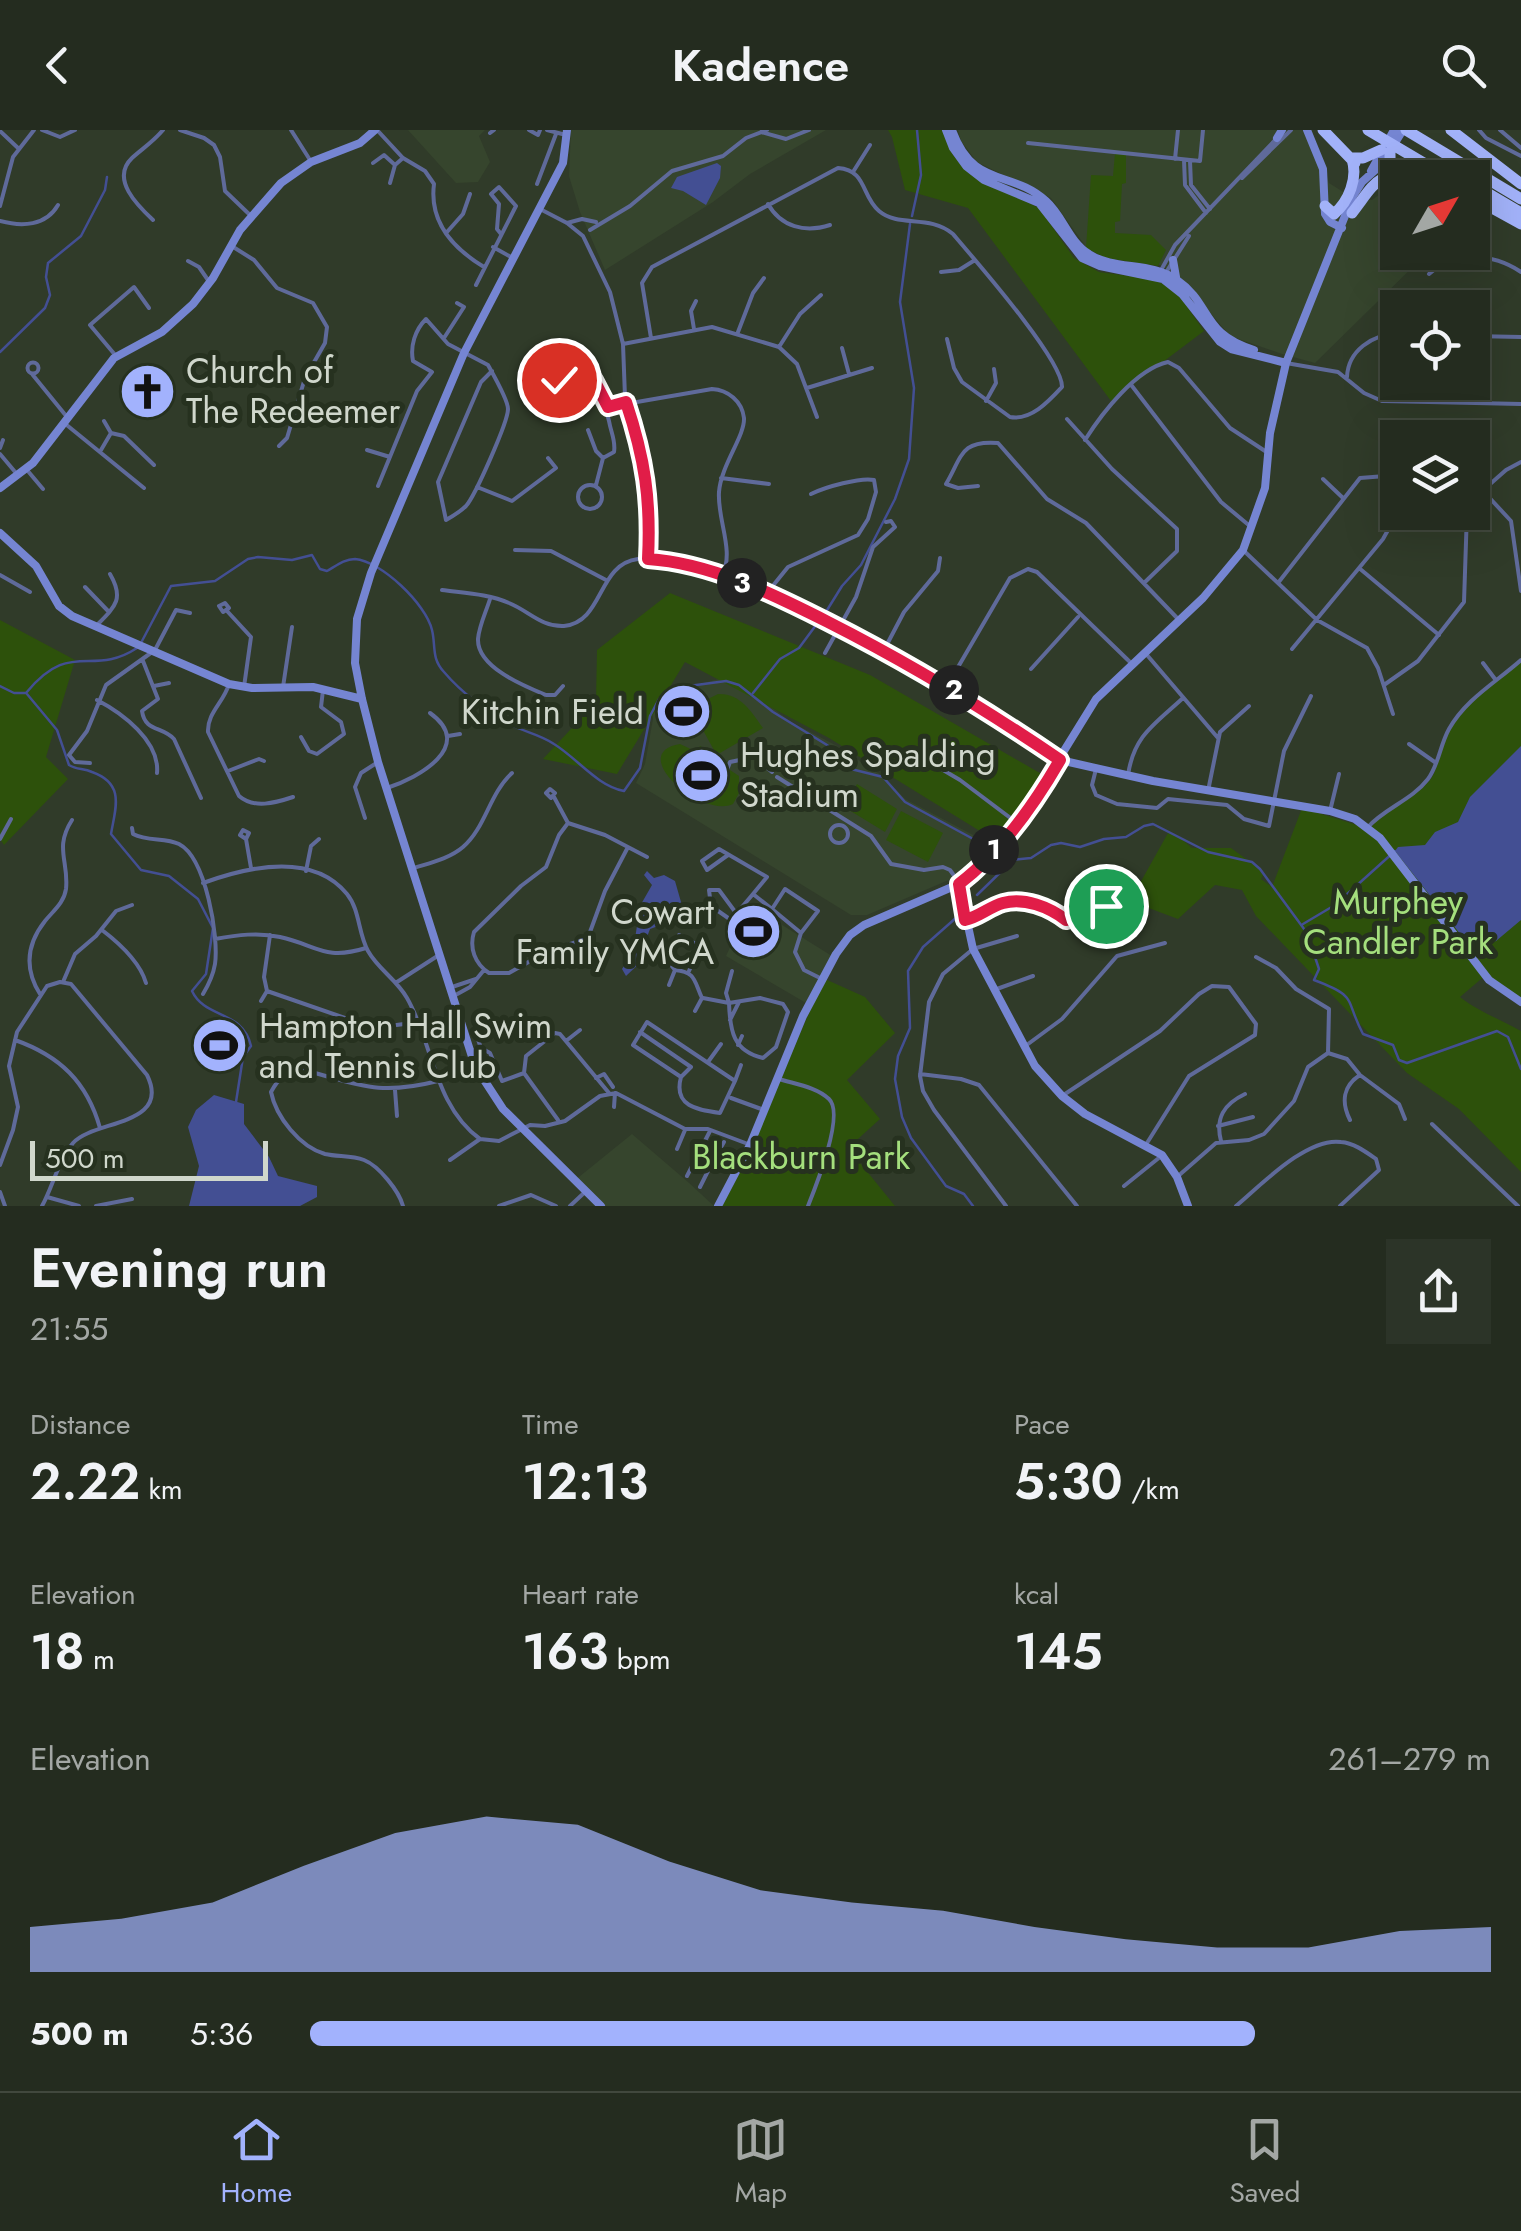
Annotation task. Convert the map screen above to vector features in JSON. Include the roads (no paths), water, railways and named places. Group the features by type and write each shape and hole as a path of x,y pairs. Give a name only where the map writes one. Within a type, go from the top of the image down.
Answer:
{"highway":[{"path":"1322,130 1360,170 1359,186"},
{"path":"1368,130 1419,160"},
{"path":"1382,130 1432,160"},
{"path":"1404,130 1520,199"},
{"path":"1420,130 1514,189 1520,199"},
{"path":"1450,130 1521,184"},
{"path":"1351,158 1387,149 1389,160"},
{"path":"1325,206 1334,214 1341,208 1355,180 1351,158"},
{"path":"1352,213 1380,178"},
{"path":"1490,196 1521,213"},
{"path":"1490,207 1521,224"}],"main road":[{"path":"949,130 955,151 970,170 992,184 1039,203 1082,258 1100,266 1178,281"},
{"path":"1307,130 1323,170 1330,222 1342,228"},
{"path":"1387,149 1394,130"},
{"path":"1342,228 1371,174 1404,130"},
{"path":"0,488 23,473 116,356 170,325 210,283 250,216 281,183 311,162 360,143 379,131"},
{"path":"563,133 563,163 464,353 376,562 356,620 355,663 378,762 470,1052 486,1085 524,1130 601,1206"},
{"path":"718,1206 750,1145 791,1041 843,944 864,924 959,884 986,860 1017,823 1096,699 1224,576 1243,550 1265,488 1276,401 1286,362 1359,186 1371,174"},
{"path":"1173,260 1178,281 1220,334 1237,345 1286,362"},
{"path":"1161,275 1182,294 1220,342 1232,349 1286,362"},
{"path":"1,535 39,570 59,606 94,629 229,684 322,690 362,699"},
{"path":"1060,760 1350,816 1368,827 1391,853 1489,980 1521,1002"},
{"path":"959,884 973,948 1034,1066 1085,1114 1162,1155 1177,1177 1188,1206"}],"street":[{"path":"0,206 18,148 34,130"},
{"path":"42,130 60,137 75,130"},
{"path":"153,220 129,196 126,172 130,160 151,145 162,130"},
{"path":"180,130 214,145 220,157 225,191 250,216"},
{"path":"292,130 311,162"},
{"path":"529,130 538,134 544,130 563,133 537,184"},
{"path":"784,130 786,140"},
{"path":"582,235 630,206 672,172 723,156 764,131 786,140 809,130"},
{"path":"1176,159 1178,130"},
{"path":"1028,143 1200,161 1203,130"},
{"path":"1480,130 1486,138 1521,153"},
{"path":"1500,130 1521,153"},
{"path":"0,131 18,148"},
{"path":"379,131 403,158 425,171 434,184 432,201 457,251 484,267"},
{"path":"1161,275 1175,246 1283,132"},
{"path":"1264,155 1283,132"},
{"path":"853,172 870,146"},
{"path":"373,163 384,156 396,165"},
{"path":"390,184 396,165 403,158"},
{"path":"1187,161 1185,185 1196,204 1209,212"},
{"path":"651,338 642,292 648,271 830,171 844,168 862,180 878,211 894,218 938,223 953,234 1043,348 1063,383 1058,392 1025,417 1010,417 967,388 958,376 947,339"},
{"path":"476,285 516,206 500,187 492,194 500,204 497,230 501,234"},
{"path":"446,233 463,214 470,194"},
{"path":"768,204 778,219 793,226 830,225"},
{"path":"0,221 39,222 50,217 58,205"},
{"path":"540,209 582,235 610,292 623,344 626,402 647,474 648,559"},
{"path":"567,223 606,220"},
{"path":"588,221 592,252"},
{"path":"1161,275 1194,228"},
{"path":"230,245 254,260 277,288 313,303 327,327 325,343 305,378 287,438 279,446"},
{"path":"493,247 514,258"},
{"path":"1429,274 1443,263 1470,258 1495,259 1521,272"},
{"path":"941,272 959,270 974,260"},
{"path":"188,261 200,268 210,283"},
{"path":"738,333 752,293 764,278"},
{"path":"116,356 90,325 134,287 148,308"},
{"path":"779,347 800,314 821,295"},
{"path":"694,330 691,311 696,300"},
{"path":"443,339 464,308 456,304"},
{"path":"378,486 416,391 432,372 413,362 416,333 426,319 443,339 492,371 508,411 477,487 465,507 446,520 438,482 480,382 492,371"},
{"path":"623,344 717,327 779,347 794,359 816,417"},
{"path":"1490,336 1521,337"},
{"path":"1332,370 1348,364 1374,338 1380,337"},
{"path":"842,348 849,374"},
{"path":"1286,362 1332,370 1347,377 1364,393 1382,400 1521,404"},
{"path":"1085,440 1111,402 1161,363 1173,364 1230,428 1269,453"},
{"path":"1347,377 1348,364"},
{"path":"808,388 872,368"},
{"path":"986,401 996,383 994,369"},
{"path":"32,374 65,420 144,488"},
{"path":"543,376 594,380 608,407 616,447 603,458 596,485 579,495 577,500 583,508 590,510 604,497 596,485"},
{"path":"1132,386 1221,502 1252,528"},
{"path":"608,407 712,389 733,396 744,421 721,478 719,505 728,558 722,576"},
{"path":"1066,420 1112,469 1178,529 1177,550 1144,583"},
{"path":"104,421 111,432 124,436 154,465"},
{"path":"588,430 603,458"},
{"path":"100,451 111,432"},
{"path":"3,440 0,451 42,489"},
{"path":"978,486 958,488 946,484 966,448 989,442 1002,446 1047,499 1086,523 1179,620"},
{"path":"367,450 390,457"},
{"path":"477,487 512,501 556,468 548,458"},
{"path":"1490,484 1521,462"},
{"path":"1278,583 1360,478 1380,476"},
{"path":"721,478 769,484"},
{"path":"767,593 788,567 858,535 868,519 877,488 874,480 866,478 811,494"},
{"path":"1323,478 1342,498"},
{"path":"1490,497 1511,521 1521,592"},
{"path":"825,653 856,597 868,557 888,530"},
{"path":"1292,649 1387,530"},
{"path":"1384,684 1418,661 1456,616 1466,596 1467,530"},
{"path":"515,550 551,551 606,580"},
{"path":"1243,550 1317,620 1367,648 1393,714"},
{"path":"884,650 904,612 938,571 940,558"},
{"path":"442,590 510,603 550,625 571,624 588,613 606,580 628,562 648,559 681,563 767,593 884,650 1060,760"},
{"path":"947,686 1010,578 1028,568 1037,572 1131,663"},
{"path":"1359,568 1439,634"},
{"path":"94,629 118,603 119,592 110,574"},
{"path":"0,575 30,592"},
{"path":"84,587 110,612"},
{"path":"490,598 478,636 481,654 540,693 555,695 563,686"},
{"path":"90,762 75,762 69,755 86,731 106,685 143,661 169,629 174,613 180,609 190,613"},
{"path":"227,611 251,637 244,686"},
{"path":"1031,668 1080,616"},
{"path":"283,687 292,627"},
{"path":"1144,651 1218,738"},
{"path":"1368,827 1421,786 1436,764 1455,720 1469,702 1521,660"},
{"path":"143,661 157,701 142,710 143,716 148,726 174,739 201,798"},
{"path":"1482,662 1496,680"},
{"path":"154,686 170,683"},
{"path":"229,684 208,724 238,796 248,803 273,803 293,797"},
{"path":"301,737 309,752 317,754 344,734 341,722 321,706 322,690"},
{"path":"1096,768 1092,785 1096,795 1118,804 1157,808 1168,799 1228,805 1244,819 1269,826 1287,743 1311,696"},
{"path":"1128,775 1132,751 1139,738 1184,698"},
{"path":"98,700 138,730 154,756 156,773"},
{"path":"1208,790 1218,738 1249,706"},
{"path":"387,788 410,780 446,748 448,736 443,723 430,713"},
{"path":"448,736 460,734"},
{"path":"1409,744 1436,764"},
{"path":"727,770 730,762 754,757 774,775 871,836 891,864 924,870 943,867 956,876 959,884"},
{"path":"926,760 1017,823"},
{"path":"228,771 264,761"},
{"path":"365,818 355,789 362,773 378,762"},
{"path":"411,869 451,855 464,846 495,792 512,773"},
{"path":"1330,811 1339,774"},
{"path":"347,790 355,789"},
{"path":"554,796 568,823 606,835 647,857"},
{"path":"838,816 832,830 834,842 843,842 856,828"},
{"path":"0,840 11,818"},
{"path":"40,994 30,976 28,962 39,930 64,896 62,846 72,820"},
{"path":"568,823 558,835 546,868 521,886 474,932 472,948 484,970 509,973 548,951 582,940 590,932 604,891 628,847"},
{"path":"832,830 842,826 847,830 847,838"},
{"path":"132,828 133,834 144,840 184,846 203,883 215,938 212,977 203,994"},
{"path":"246,838 251,868"},
{"path":"306,871 311,846 319,839"},
{"path":"728,855 707,870 702,861 719,849 767,877 731,920 711,906 710,890 719,890 736,914"},
{"path":"203,883 251,868 292,867 328,879 346,893 356,911 366,948 397,982 418,1022 438,1081 480,1139"},
{"path":"772,908 785,889 818,912 801,933 796,954 804,970 822,979"},
{"path":"753,894 801,933"},
{"path":"1090,912 1089,900 1102,907"},
{"path":"965,920 1013,902 1045,908 1066,920 1112,906"},
{"path":"63,982 70,960 116,911 132,906"},
{"path":"102,930 125,951 146,983"},
{"path":"215,938 270,935 319,952 344,954 366,948"},
{"path":"262,1001 267,990 264,977 270,935"},
{"path":"679,935 700,946 689,972 702,998"},
{"path":"1006,1206 934,1110 923,1091 920,1074 932,994 943,974 973,948 1018,936"},
{"path":"1024,1046 1062,1019 1117,956 1165,943"},
{"path":"660,951 675,970 689,972"},
{"path":"397,982 439,955"},
{"path":"1256,956 1276,968 1296,989 1329,1009 1328,1054"},
{"path":"451,993 466,991 484,970"},
{"path":"669,984 675,970"},
{"path":"702,998 729,1003 760,998 782,1004 788,1016 773,1052 764,1058 745,1052 730,1032 729,1003 726,993 732,971"},
{"path":"994,990 1033,976"},
{"path":"451,993 476,979"},
{"path":"0,1165 18,1107 9,1066 15,1040 40,994 47,986 63,982 75,987 150,1082 149,1102 142,1112 80,1137 69,1149 42,1206"},
{"path":"1062,1096 1160,1031 1198,994 1212,986 1229,986 1256,1024 1255,1035 1190,1076 1146,1144"},
{"path":"267,990 374,1028 418,1022"},
{"path":"694,1011 702,998"},
{"path":"730,1021 739,1002"},
{"path":"680,1077 634,1045 647,1022 735,1080"},
{"path":"566,1041 580,1030"},
{"path":"475,1031 502,1081 524,1073"},
{"path":"559,1122 524,1073 526,1056 557,1032 612,1091 687,1129 710,1130 750,1145"},
{"path":"640,1032 691,1067"},
{"path":"738,1045 742,1036"},
{"path":"780,1038 791,1041"},
{"path":"15,1040 38,1050 78,1080 89,1094 100,1128"},
{"path":"708,1062 721,1044"},
{"path":"470,1052 481,1048"},
{"path":"1177,1177 1220,1141 1249,1140 1269,1130 1294,1101 1308,1067 1328,1054 1347,1058 1360,1075 1399,1104 1404,1119"},
{"path":"700,1058 680,1077 682,1100 692,1108 720,1114 740,1064"},
{"path":"404,1206 371,1163 326,1154 301,1142 274,1106 271,1092 286,1074 304,1070 365,1088 396,1090 438,1081"},
{"path":"920,1074 978,1085 1077,1206"},
{"path":"1350,1120 1345,1092 1360,1075"},
{"path":"776,1078 813,1089 835,1108 835,1124 808,1206"},
{"path":"396,1090 397,1116"},
{"path":"450,1160 480,1139 500,1141 524,1130 559,1122 612,1091"},
{"path":"612,1091 614,1107"},
{"path":"1220,1141 1218,1126 1227,1106 1245,1094"},
{"path":"729,1097 764,1110"},
{"path":"1218,1126 1253,1117"},
{"path":"1432,1124 1518,1206"},
{"path":"534,1140 538,1128"},
{"path":"677,1148 687,1129"},
{"path":"687,1176 710,1130"},
{"path":"1236,1206 1314,1146 1340,1141 1376,1159 1378,1170 1340,1206"},
{"path":"700,1188 724,1142"},
{"path":"701,1148 716,1156"},
{"path":"1124,1186 1162,1155"},
{"path":"692,1165 707,1173"},
{"path":"0,1192 5,1206"},
{"path":"570,1206 585,1192"},
{"path":"498,1206 530,1195 556,1206"},
{"path":"47,1197 79,1206"},
{"path":"96,1206 132,1198"}],"water":[{"path":"717,163 721,166 720,178 706,205 671,188 677,177"},
{"path":"1521,746 1521,920 1496,941 1474,948 1395,851 1398,847 1425,845 1435,832 1458,822 1470,797"},
{"path":"647,871 654,878 664,875 675,881 683,909 675,911 669,919 673,904 659,917 664,924 650,929 639,949 643,960 626,976 622,969 633,952 640,906 652,885 644,875"},
{"path":"214,1095 244,1104 244,1124 278,1176 317,1186 317,1197 300,1206 189,1206 199,1166 188,1127 196,1110"}],"waterway":[{"path":"912,216 921,175 917,130"},
{"path":"0,352 45,308 50,295 48,263 81,236 105,190 107,177"},
{"path":"824,615 861,565 895,499 909,459 914,388 900,302 910,224"},
{"path":"142,641 171,586 215,581 248,559 258,557 292,560 312,555 320,569 327,571 347,560 366,562 389,575 421,608 432,630 437,662 458,687 502,720 554,744 614,788 624,791 640,768 650,716 659,699 674,688 726,681 739,685 773,712 827,745 851,769 883,777 905,802 1012,860 1031,858 1051,845 1080,847 1126,837 1153,824 1208,852 1252,862 1307,933 1319,969 1314,980 1344,995 1363,1034 1393,1045 1399,1060 1407,1063 1497,1031 1508,1037 1521,1069"},
{"path":"753,693 780,659 799,648 819,621"},
{"path":"26,693 56,667 107,660 137,648"},
{"path":"0,686 25,693"},
{"path":"27,694 57,730 69,765 110,783 116,798 111,834 141,870 169,876 198,899 213,928 206,974 192,991 198,1000 247,1034 251,1046 243,1057 236,1102"},
{"path":"1303,924 1335,905 1395,851"},
{"path":"977,895 1012,861"},
{"path":"957,917 923,947 908,971 910,1028 898,1056 895,1079 902,1117 911,1138 946,1186 964,1194 973,1206"}],"place":[{"name":"Church of The Redeemer","path":"147,391"},
{"name":"Kitchin Field","path":"683,712"},
{"name":"Hughes Spalding Stadium","path":"701,775"},
{"name":"Cowart Family YMCA","path":"753,932"},
{"name":"Hampton Hall Swim and Tennis Club","path":"220,1046"}],"park label":[{"name":"Murphey Candler Park","path":"1398,922"},
{"name":"Blackburn Park","path":"801,1157"}]}
